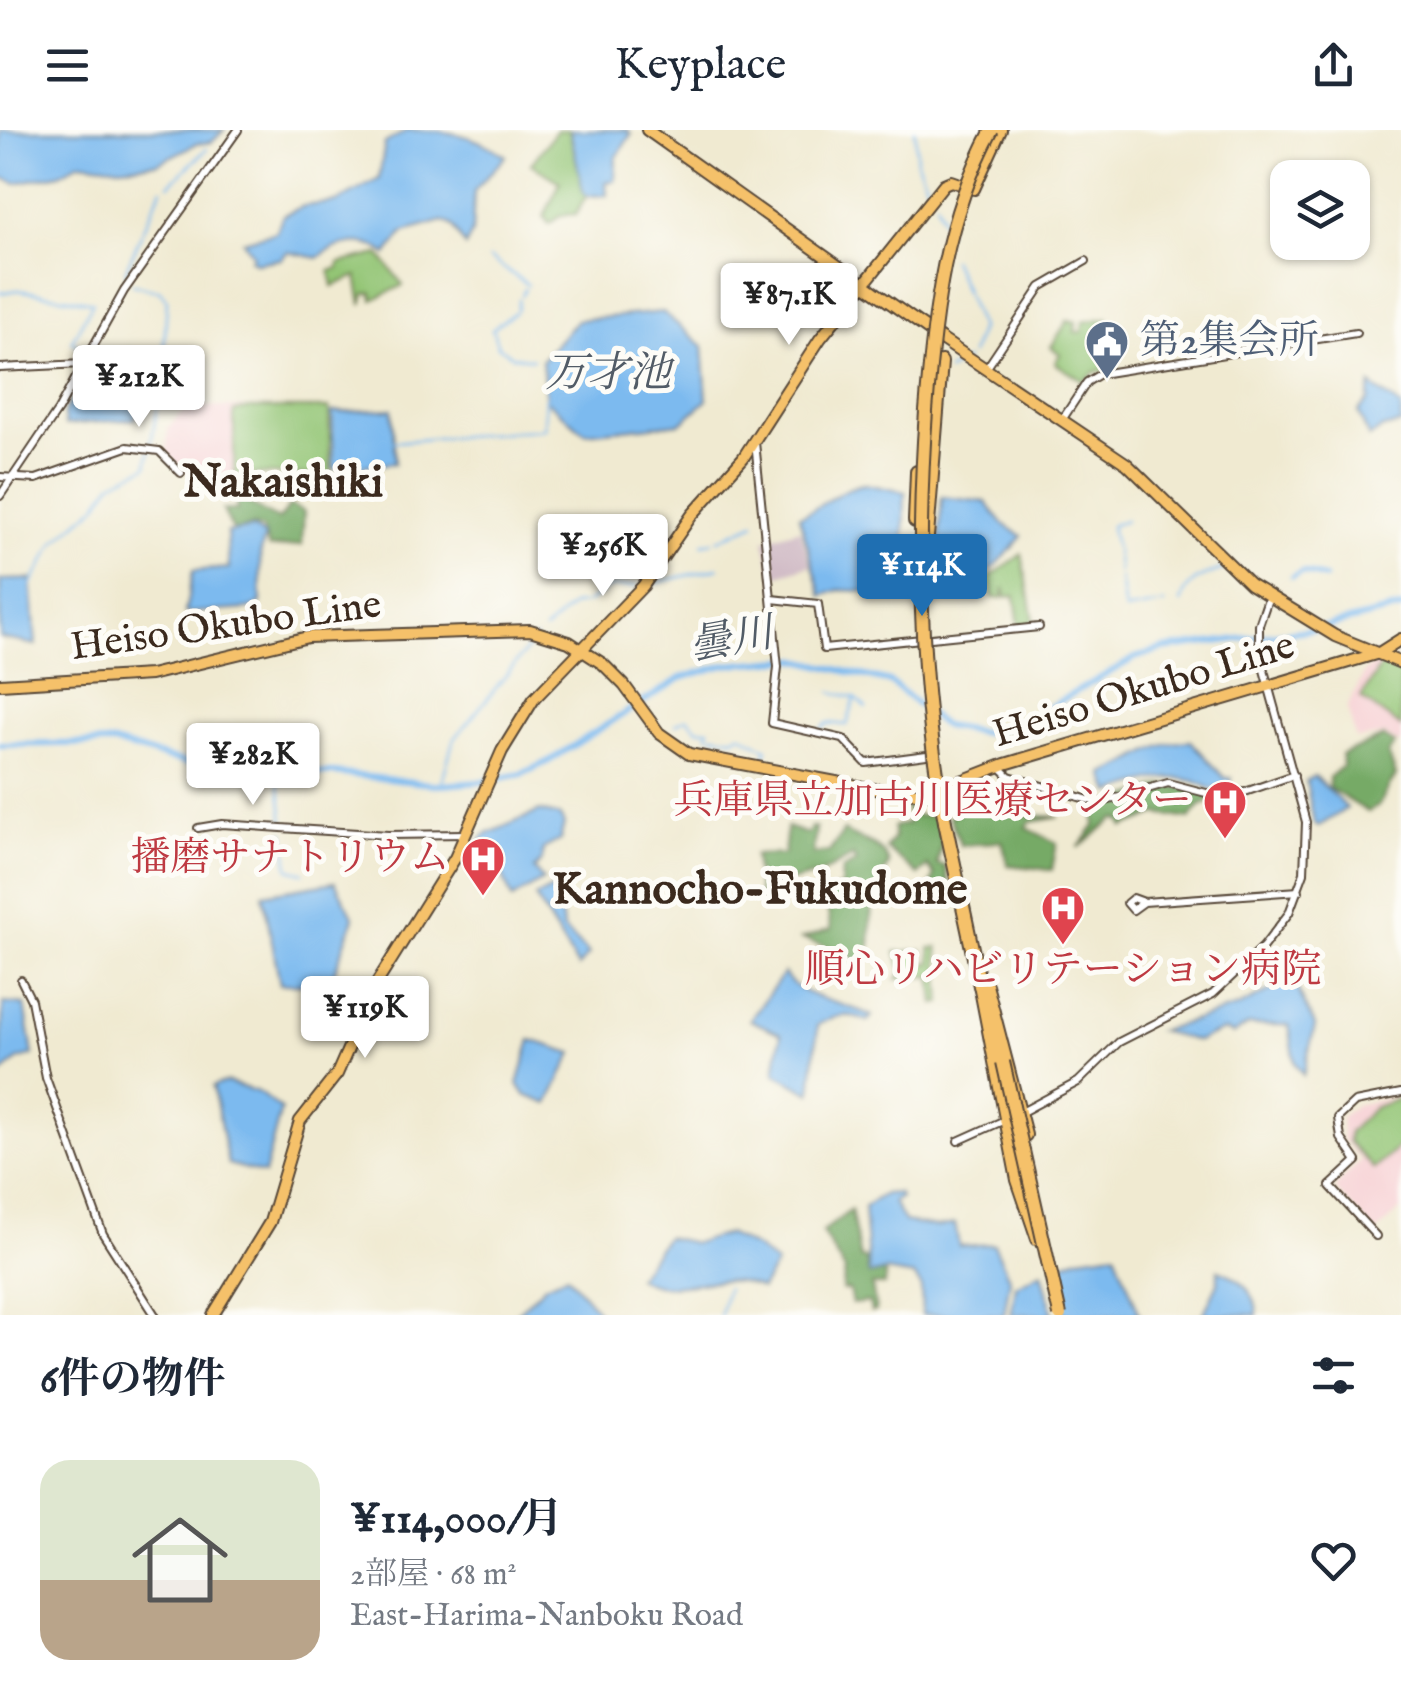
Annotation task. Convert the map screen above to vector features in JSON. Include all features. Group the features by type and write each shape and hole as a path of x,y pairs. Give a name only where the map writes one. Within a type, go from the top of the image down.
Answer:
{"highway":[{"path":"924,586 932,370 942,286 963,203 994,130"},
{"path":"920,614 920,513 936,298 960,203 994,130"},
{"path":"941,362 915,513 928,718 946,822 1058,1315"},
{"path":"924,379 928,687 946,822"},
{"path":"981,978 1022,1112 1033,1204"},
{"path":"981,978 1005,1120 1042,1241"}],"main road":[{"path":"647,130 1144,478 1231,568 1269,596 1310,622 1401,663"},
{"path":"961,184 994,130"},
{"path":"213,1315 268,1226 300,1120 338,1074 381,976 418,922 467,834 491,776 534,699 642,588 685,524 754,441 787,384 946,182 974,189 994,130"},
{"path":"924,379 927,328"},
{"path":"941,338 941,362"},
{"name":"Heiso Okubo Line","path":"0,684 150,675 285,642 338,634 512,628 540,632 581,648 618,678 667,741 700,758 898,793 934,792 999,766 1379,653 1401,639"}],"street":[{"path":"0,496 83,364 124,290 238,130"},
{"path":"986,369 1041,287 1086,261"},
{"path":"1061,422 1089,379 1104,373 1356,333"},
{"path":"0,368 83,364"},
{"path":"754,441 759,448 759,516 779,673 773,724 843,739 866,763 940,753"},
{"path":"0,477 36,479 127,447 159,451 181,472"},
{"path":"958,1142 1078,1082 1119,1042 1213,994 1274,934 1298,892 1307,834 1258,644 1269,596"},
{"path":"772,599 818,604 824,648 1039,627"},
{"path":"999,766 1009,776 1099,803 1168,783 1210,794 1245,792 1294,774"},
{"path":"198,828 222,824 388,835 467,834"},
{"path":"1144,902 1298,892"},
{"path":"21,980 31,1000 46,1078 103,1234 155,1315"},
{"path":"1376,1236 1330,1186 1357,1161 1341,1138 1338,1118 1355,1102 1401,1093"}],"shaded area":[{"path":"187,407 329,408 332,475 189,474 166,454 168,428"},
{"path":"800,529 811,565 773,577 764,540"},
{"path":"1379,659 1401,666 1401,745 1385,735 1356,739 1347,708 1365,672"},
{"path":"1401,1096 1401,1210 1376,1233 1334,1188 1361,1160 1342,1139 1341,1117 1355,1105"}],"green space":[{"path":"557,130 569,130 586,197 576,214 561,215 549,224 544,217 560,182 531,164"},
{"path":"379,254 403,285 373,300 372,293 365,294 362,305 357,276 333,286 330,271 339,268 339,263"},
{"path":"1107,318 1115,368 1095,372 1083,381 1055,363 1060,354 1051,347 1068,320 1076,322 1075,332 1082,332 1083,322"},
{"path":"329,408 331,475 234,474 234,411"},
{"path":"236,496 278,520 290,505 304,512 302,545 269,548 263,529 253,526 233,531 223,510 237,510"},
{"path":"1022,554 1034,621 1019,626 1015,596 1006,597 1004,587 1003,598 993,598 989,578"},
{"path":"1383,662 1401,668 1401,727 1361,698"},
{"path":"1384,737 1395,744 1388,754 1396,775 1379,805 1368,812 1329,788 1329,777 1343,766 1341,755"},
{"path":"1164,785 1227,797 1201,805 1190,819 1157,814 1124,827 1114,819 1078,848 1095,826 1094,807"},
{"path":"905,802 915,815 938,817 942,843 937,864 945,866 949,883 939,889 931,884 934,875 928,866 918,875 886,848 894,838 893,827 909,823"},
{"path":"974,806 1006,814 1059,817 1030,822 1027,828 1057,843 1052,870 1008,865 1002,841 961,846 949,816"},
{"path":"787,827 808,834 811,827 816,828 813,854 829,852 844,831 886,857 889,864 872,893 870,950 856,965 850,954 802,939 831,929 825,894 841,887 842,870 856,862 853,856 820,874 777,885 760,903 754,855 784,854"},
{"path":"938,947 942,1003 935,1004 932,976 897,979 902,972 896,952 922,950 923,963 931,963 930,948"},
{"path":"1401,1098 1401,1145 1374,1169 1348,1141 1349,1132 1375,1107"},
{"path":"851,1210 860,1258 866,1259 869,1274 885,1271 885,1285 872,1285 876,1311 871,1312 869,1302 852,1304 849,1290 842,1290 845,1271 822,1232"}],"water":[{"path":"0,130 224,130 212,142 196,144 158,163 121,167 80,162 60,174 16,183 0,177"},
{"path":"408,130 460,135 506,156 474,191 472,233 465,246 452,225 443,221 404,232 387,255 371,245 352,244 318,258 287,252 281,259 256,263 250,259 253,255 243,241 276,232 283,215 304,206 336,202 379,179 385,143"},
{"path":"570,130 626,130 631,134 616,158 615,181 606,182 607,195 587,196 583,191"},
{"name":"万才池","path":"663,312 703,346 707,400 681,423 585,433 546,400 542,360 577,320"},
{"path":"129,349 134,351 142,389 135,419 65,425 64,413 87,371"},
{"path":"1371,385 1401,407 1401,424 1383,428 1369,438 1358,412 1368,401"},
{"path":"392,409 395,463 334,469 332,412"},
{"path":"865,484 905,492 903,593 839,590 822,596 799,516"},
{"path":"942,497 986,502 1002,523 1022,536 985,575 962,588 936,592"},
{"path":"253,528 265,536 260,555 261,603 249,609 185,613 193,571 229,568 227,532"},
{"path":"31,579 36,645 0,638 0,580"},
{"path":"1191,741 1225,778 1232,778 1230,786 1211,789 1175,778 1111,793 1104,774 1156,748"},
{"path":"1314,776 1347,808 1319,826 1314,823 1306,781"},
{"path":"540,811 560,816 564,824 560,840 543,849 542,861 534,869 543,880 512,899 498,863 478,867 467,856 485,835"},
{"path":"335,882 354,918 330,984 280,984 263,894"},
{"path":"552,889 560,902 563,929 589,954 578,967 535,897"},
{"path":"784,973 800,989 872,1016 868,1021 837,1017 818,1025 811,1093 775,1073 781,1034 750,1020"},
{"path":"1293,979 1315,1026 1303,1075 1295,1063 1289,1025 1249,1025 1233,1034 1224,1030 1197,1041 1159,1031 1238,1007"},
{"path":"3,1003 25,1005 33,1055 17,1060 0,1076"},
{"path":"531,1040 573,1053 548,1104 525,1095 518,1084"},
{"path":"226,1082 258,1092 281,1109 264,1174 228,1164 213,1086"},
{"path":"898,1193 900,1197 893,1202 904,1222 937,1227 955,1224 959,1246 994,1244 1010,1280 1004,1315 922,1315 921,1286 914,1276 885,1271 869,1275 864,1207 884,1194"},
{"path":"727,1234 756,1248 776,1264 761,1289 728,1281 665,1286 637,1277 666,1237 694,1243"},
{"path":"1115,1252 1140,1315 1064,1315 1054,1267 1078,1257"},
{"path":"1218,1270 1245,1286 1257,1315 1203,1315 1218,1283"},
{"path":"1042,1272 1053,1315 1011,1315 1016,1285"},
{"path":"567,1275 601,1315 515,1315 545,1285"}],"waterway":[{"path":"915,134 915,130 917,162 931,196"},
{"path":"169,185 207,149"},
{"path":"127,280 126,269 162,188"},
{"path":"936,202 947,232"},
{"path":"489,258 528,285"},
{"path":"952,259 980,328 971,354"},
{"path":"133,284 160,291 167,300 162,383"},
{"path":"522,295 525,289"},
{"path":"0,293 18,290 93,302 72,341 86,352"},
{"path":"517,309 519,299"},
{"path":"510,354 498,346 492,329 515,312"},
{"path":"512,356 533,359"},
{"path":"948,371 966,360"},
{"path":"31,585 56,541 96,507 112,483 147,466 161,387"},
{"path":"394,442 544,429 545,398"},
{"path":"1115,547 1111,526 1125,520"},
{"path":"718,540 755,523"},
{"path":"702,544 713,541"},
{"path":"1116,551 1119,573"},
{"path":"650,584 719,568"},
{"path":"1181,603 1192,583 1225,568"},
{"path":"1292,577 1302,572 1325,578"},
{"path":"1120,578 1125,611 1138,608"},
{"path":"587,603 609,587 637,586"},
{"path":"545,630 573,605 583,604"},
{"path":"1142,608 1158,605"},
{"name":"曇川","path":"0,745 113,743 220,772 334,773 441,785 479,782 522,774 549,761 681,678 725,665 795,659 890,682 944,726 985,733 1023,722 1135,658 1162,649 1316,629 1401,608"},
{"path":"441,785 453,741 536,638"},
{"path":"832,692 855,698 866,708"},
{"path":"821,729 828,723 847,725 855,698"},
{"path":"676,724 687,718 698,729 709,729 708,735"},
{"path":"712,735 734,738 740,734 767,749 764,764"},
{"path":"278,772 284,824"},
{"path":"284,832 289,869 304,873"},
{"path":"720,1315 727,1288"}],"place":[{"name":"第2集会所","path":"1107,380"},
{"name":"兵庫県立加古川医療センター","path":"1225,840"},
{"name":"播磨サナトリウム","path":"483,897"},
{"name":"順心リハビリテーション病院","path":"1063,946"}],"district":[{"name":"Nakaishiki","path":"283,483"},
{"name":"Kannocho-Fukudome","path":"760,890"}]}
